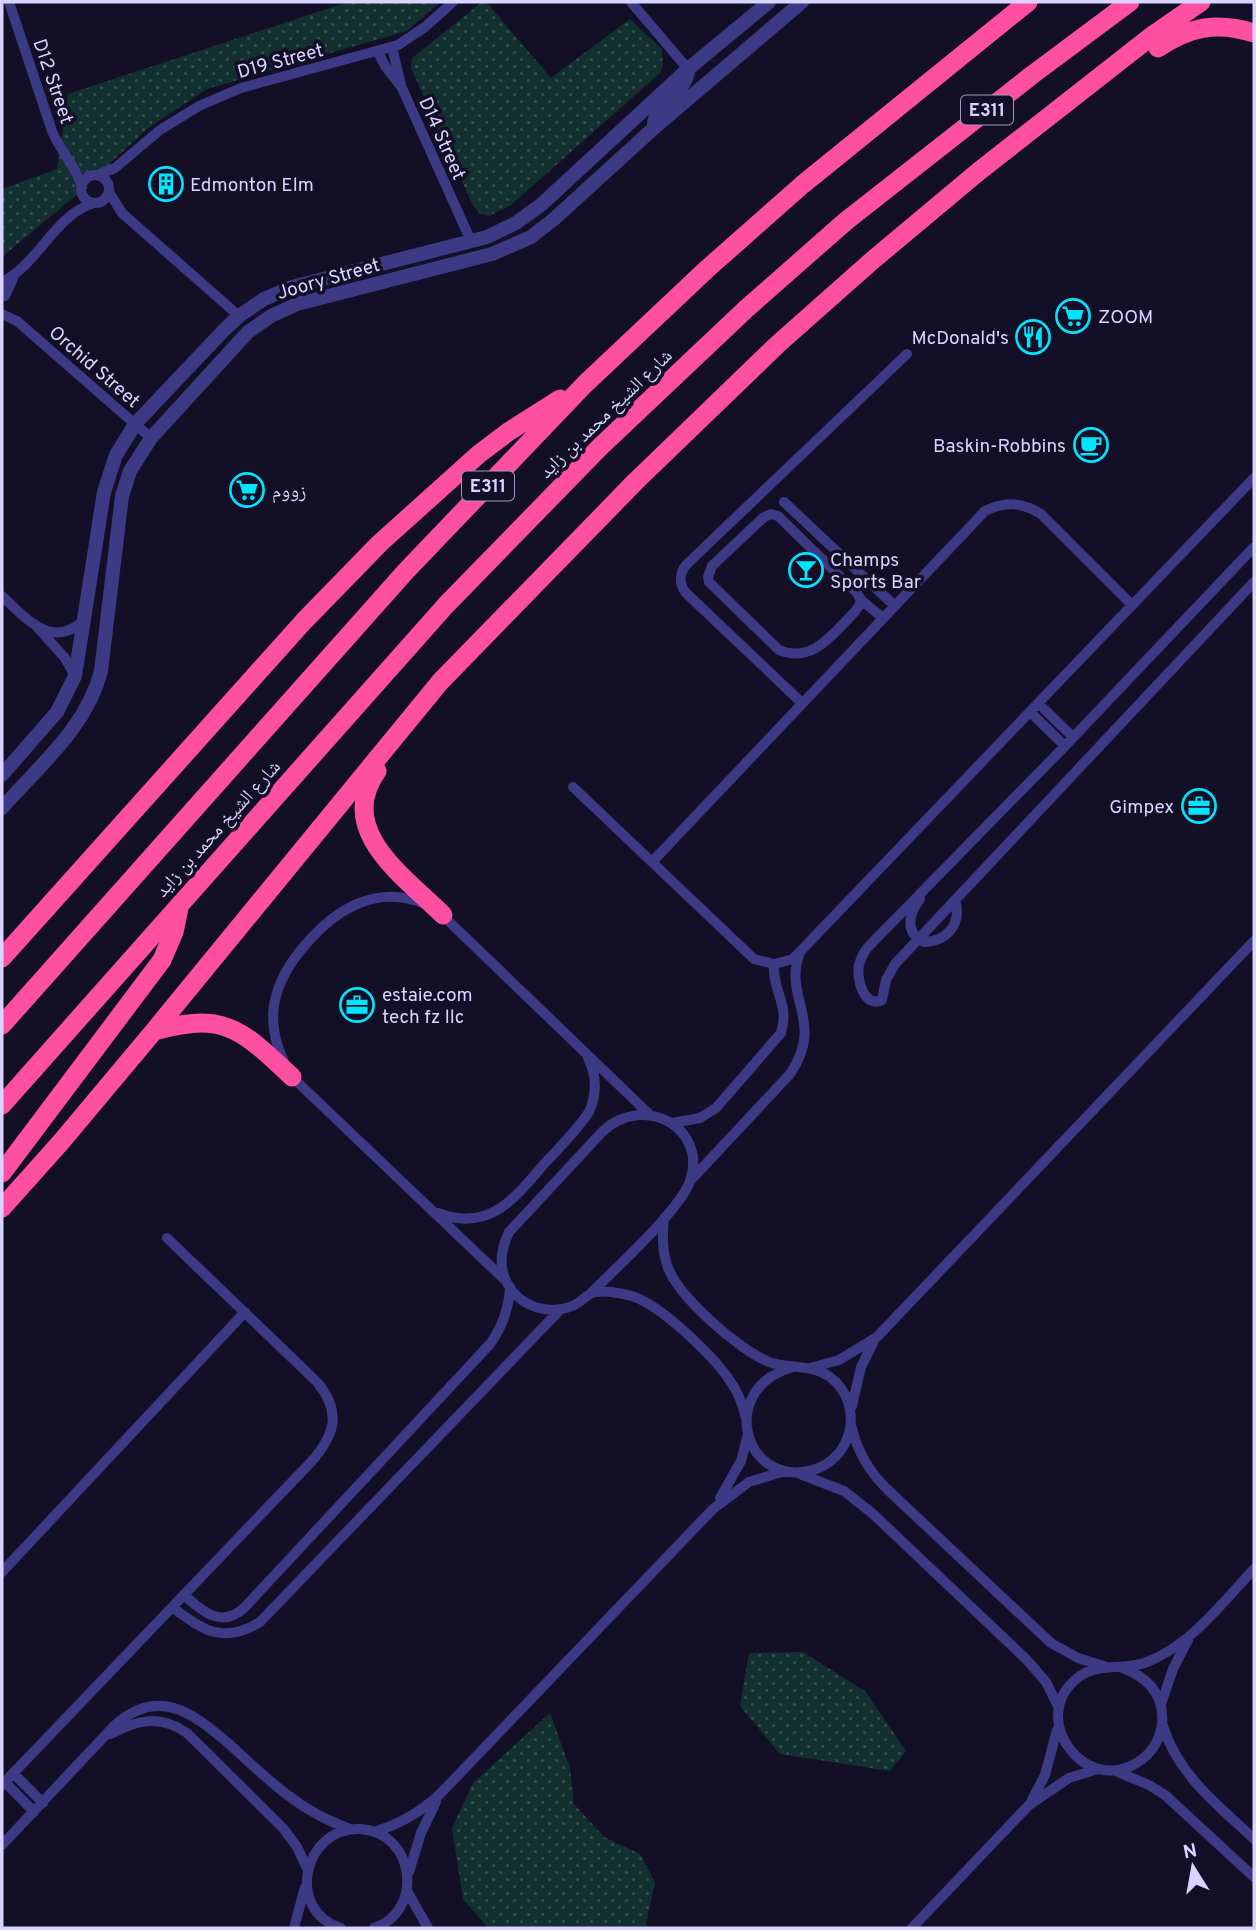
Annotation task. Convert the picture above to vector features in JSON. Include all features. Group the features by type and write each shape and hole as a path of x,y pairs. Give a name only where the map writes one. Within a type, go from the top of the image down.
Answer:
{"highway":[{"name":"شارع الشيخ محمد بن زايد","path":"2,1025 406,571 585,384 707,269 802,185 1028,2"},
{"name":"شارع الشيخ محمد بن زايد","path":"2,1105 446,605 600,447 746,309 846,221 1130,2"},
{"path":"2,1208 154,1031 440,682 636,481 778,344 978,172 1201,2"},
{"path":"1104,74 1129,67 1177,35 1190,30 1218,27 1254,33"},
{"path":"2,958 304,621 380,543 493,443 585,384"},
{"path":"440,682 369,782 364,804 366,826 375,846 443,915"},
{"path":"2,1173 162,960 174,932 180,904"},
{"path":"154,1031 192,1022 216,1023 254,1043 292,1077"}],"street":[{"name":"D12 Street","path":"9,2 52,131 74,168 82,189"},
{"name":"D19 Street","path":"95,175 121,164 160,130 189,111 220,96 263,81 392,47 416,34 453,2"},
{"path":"631,2 688,69 684,85 656,114 654,128"},
{"name":"Joory Street","path":"2,775 57,712 75,676 107,479 121,444 135,424 239,316 264,299 292,287 471,241 502,230 530,214 688,69 769,2"},
{"name":"Joory Street","path":"2,808 79,721 93,697 100,671 122,496 130,471 151,438 235,344 271,316 297,304 492,254 519,244 549,224 654,128 802,2"},
{"path":"392,47 402,88"},
{"name":"D14 Street","path":"378,52 402,88 471,241"},
{"name":"D19 Street","path":"109,190 121,164"},
{"path":"74,168 107,181 122,213 239,316"},
{"path":"2,282 15,274 71,215 85,179 95,175"},
{"path":"82,189 86,199 122,213"},
{"path":"71,215 106,198 109,190"},
{"path":"3,298 15,274"},
{"name":"Orchid Street","path":"3,298 17,321"},
{"name":"Orchid Street","path":"2,314 17,321 151,438"},
{"path":"802,704 685,592 680,575 686,565 907,354"},
{"path":"573,787 747,953 764,963 774,964 793,959 1254,478"},
{"path":"784,502 895,606"},
{"path":"652,862 985,511 1008,503 1020,504 1041,514 1132,605"},
{"path":"861,600 858,608 820,647 810,651 787,653 776,647 713,586 708,577 709,571 764,517 775,514 857,593 861,600 883,618"},
{"path":"1254,547 870,945 862,956 858,977 863,990 872,1001 882,1000 891,969 1254,582"},
{"path":"2,596 38,628 65,658 75,676"},
{"path":"38,628 47,632 64,632 86,618"},
{"path":"1038,703 1069,741"},
{"path":"1030,712 1069,741"},
{"path":"928,885 911,916 911,929 924,942 938,940 950,932 956,920 955,900"},
{"path":"172,1607 195,1624 216,1633 239,1632 260,1622 560,1310 582,1301 591,1293 664,1218 685,1192 690,1181 693,1168 688,1143 672,1123 649,1114 443,915 417,901 387,897 372,898 345,909 315,933 285,972 274,1007 273,1022 278,1051 292,1077 524,1302 535,1307 560,1310"},
{"path":"374,1832 403,1821 440,1794 713,1509 749,1482 790,1471 817,1469 827,1464 843,1448 852,1422 856,1383 877,1337 1254,941"},
{"path":"690,1181 796,1065 805,1034 794,976 800,952"},
{"path":"672,1123 700,1118 716,1108 781,1033 784,1005 775,983 774,964"},
{"path":"432,1211 460,1220 479,1219 497,1211 513,1198 589,1112 595,1083 587,1054"},
{"path":"184,1595 213,1617 233,1616 244,1608 490,1344 507,1312 508,1284 502,1269 503,1244 517,1222 612,1122 623,1116 649,1114"},
{"path":"664,1218 662,1234 668,1267 685,1295 752,1353 772,1363 810,1368 839,1360 877,1337"},
{"path":"34,1812 3,1784 311,1462 327,1441 332,1429 331,1404 326,1392 167,1238"},
{"path":"591,1293 618,1293 656,1307 723,1371 737,1393 746,1418 748,1434 758,1453 766,1461 844,1491 872,1513 1027,1660 1046,1682 1059,1708"},
{"path":"2,1572 244,1312"},
{"path":"746,1418 755,1390 779,1371 793,1367"},
{"path":"810,1368 839,1385 850,1406 861,1456 878,1481 1019,1614 1064,1651 1085,1660 1136,1673 1147,1681 1161,1704"},
{"path":"713,1509 741,1461 748,1434"},
{"path":"1123,1668 1160,1657 1191,1635 1254,1569"},
{"path":"1191,1635 1173,1669 1161,1704 1162,1725 1171,1749 1185,1772 1254,1839"},
{"path":"1029,1805 1045,1775 1058,1724 1059,1708 1071,1684 1094,1669 1107,1666"},
{"path":"2,1845 120,1721 141,1709 165,1706 183,1710 199,1719 302,1806 350,1829 374,1832 394,1844 406,1864 408,1875"},
{"path":"105,1737 131,1723 146,1720 161,1721 182,1730 283,1828 307,1868"},
{"path":"1058,1724 1071,1753 1098,1769 1112,1770 1126,1768 1140,1761 1158,1739 1162,1725"},
{"path":"912,1928 1029,1805 1069,1778 1098,1769"},
{"path":"1112,1770 1166,1795 1254,1877"},
{"path":"13,1773 43,1802"},
{"path":"374,1928 397,1912 407,1891 408,1875 421,1833 440,1794"},
{"path":"294,1928 311,1857 327,1838 350,1829"},
{"path":"306,1885 315,1909 324,1919 341,1928"},
{"path":"407,1891 428,1928"}],"green space":[{"path":"348,2 440,2 407,31 207,89 148,128 75,196 2,257 2,189 57,169 68,94"},
{"path":"482,2 486,2 551,78 630,19 662,49 663,65 660,73 511,205 489,216 479,213 472,204 411,68 412,58"},
{"path":"803,1652 866,1692 906,1751 890,1771 780,1754 740,1706 749,1653"},
{"path":"550,1713 570,1768 574,1804 604,1837 640,1854 655,1882 647,1928 488,1928 463,1899 452,1828 473,1783"}],"place":[{"name":"Edmonton Elm","path":"166,184"},
{"name":"ZOOM","path":"1073,316"},
{"name":"McDonald's","path":"1033,337"},
{"name":"Baskin-Robbins","path":"1091,445"},
{"name":"زووم","path":"247,490"},
{"name":"Champs Sports Bar","path":"806,570"},
{"name":"Gimpex","path":"1199,806"},
{"name":"estaie.com tech fz llc","path":"357,1005"}]}
